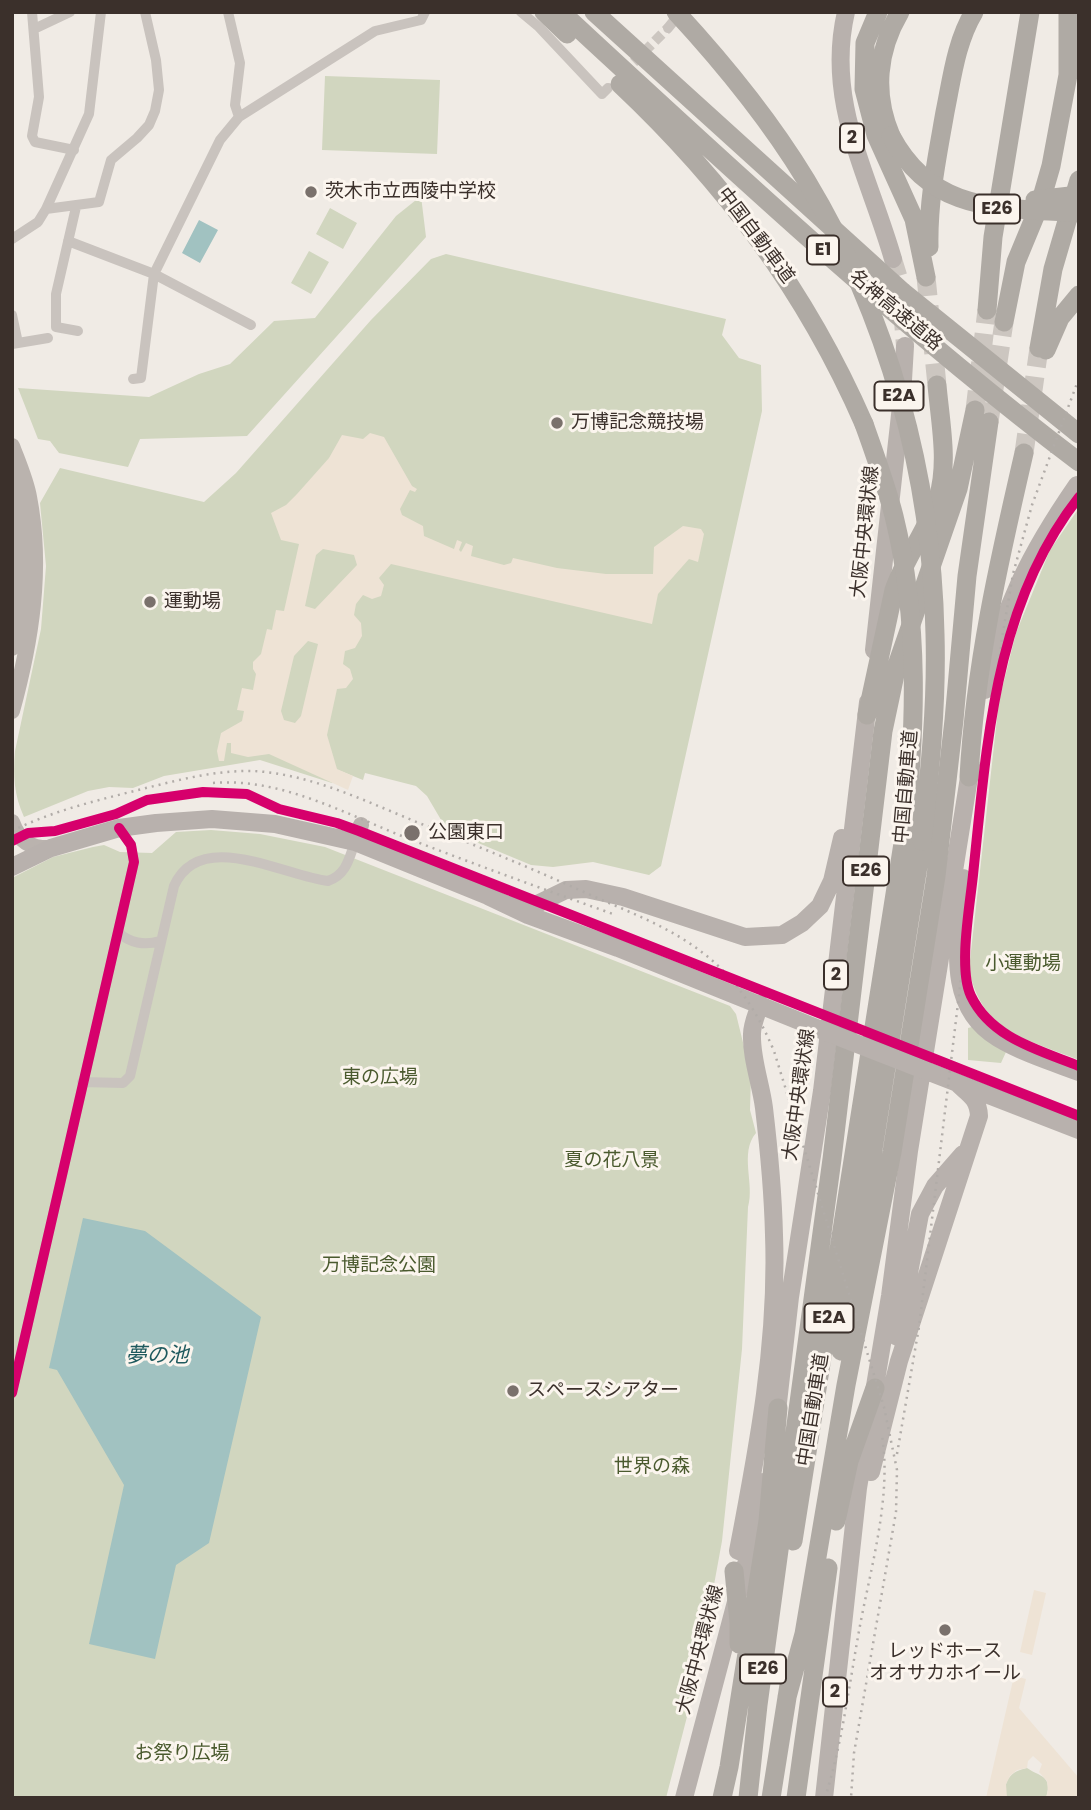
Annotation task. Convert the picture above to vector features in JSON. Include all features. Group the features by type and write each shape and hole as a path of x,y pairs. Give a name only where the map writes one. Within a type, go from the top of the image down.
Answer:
{"highway":[{"name":"中国自動車道","path":"544,12 700,166 735,207 796,293 845,382 864,424 894,518 909,599 912,646 913,839 771,1798"},
{"name":"名神高速道路","path":"561,12 735,172 886,305 1079,462"},
{"name":"名神高速道路","path":"594,12 904,293 1079,434"},
{"path":"878,12 865,43 864,89 876,135 914,219 928,279 930,197 958,48 974,12"},
{"path":"900,12 889,34 880,71 882,109 902,153 919,173 954,197 994,208 1079,213"},
{"path":"914,12 900,33 890,69 890,94 895,133 927,169 945,182 984,197 1023,201 1079,195"},
{"name":"E26","path":"987,310 993,237 1030,12"},
{"path":"1004,322 1016,262 1046,184 1061,117 1068,75 1068,12"},
{"name":"中国自動車道","path":"672,20 755,105 811,189 855,274 886,355 919,476 934,600 934,713 751,1798"},
{"path":"1079,180 1053,269 1042,350 1060,318 1079,295"},
{"path":"1009,378 1079,421"},
{"path":"867,715 897,582 933,509 941,484 937,385"},
{"name":"E26","path":"751,1798 758,1705 832,1159 883,731 901,652 982,416"},
{"name":"E2A","path":"787,1696 804,1634 841,1412 890,1166 934,890 954,720 982,416"},
{"path":"969,777 974,709 990,604 1024,453"},
{"path":"796,1798 833,1536 849,1461 875,1388"},
{"path":"722,1798 732,1754 768,1521 778,1408"},
{"path":"715,1798 738,1648 734,1571"}],"main road":[{"name":"2","path":"846,12 839,56 842,101 893,259"},
{"name":"大阪中央環状線","path":"684,1798 750,1549 778,1408 792,1284 822,1091 867,715 902,397 905,346"},
{"path":"12,446 29,496 35,559 31,624 12,711"},
{"path":"12,648 17,622 21,561 16,497 18,465"},
{"name":"2","path":"824,1798 845,1587 858,1488 969,777 989,673 1009,604 1035,549 1077,485"},
{"path":"488,896 531,907 566,890 586,889 623,897 746,937 782,934 793,930 811,915 826,894 836,867 850,794 862,755"},
{"path":"965,808 958,965 960,985 968,1007 981,1025 1000,1039 1079,1072"},
{"path":"12,867 51,848 119,828 156,823 212,819 275,824 355,842 528,915 1079,1130"},
{"path":"12,821 19,838 26,844 39,849 51,848"},
{"path":"355,842 360,825"},
{"path":"707,1709 766,1388 774,1306 772,1191 763,1104 752,1040 753,1025 760,1004"},
{"path":"845,1587 895,1374 979,1116 978,1102 974,1096 956,1082"},
{"path":"875,1388 894,1350 898,1335 920,1214 935,1186 953,1168 971,1142"}],"street":[{"path":"32,12 39,97 32,136 35,142 74,150"},
{"path":"34,29 70,12"},
{"path":"12,239 38,222 89,114 101,12"},
{"path":"46,209 99,202 111,160 149,125 159,90 156,60 145,12"},
{"path":"228,12 240,63 235,105 239,117"},
{"path":"134,379 141,379 154,274 220,140 239,117 375,31 421,20 425,12"},
{"path":"521,12 539,27 602,94 608,88"},
{"path":"672,20 681,12"},
{"path":"76,207 56,294 56,327 78,332"},
{"path":"68,241 154,274 251,325"},
{"path":"12,315 15,343 48,338"},
{"path":"12,1393 134,862 131,845 119,828"},
{"path":"82,1082 123,1083 130,1076 177,878 193,864 214,857 258,862 328,881 345,869 355,842"},
{"path":"118,932 125,939 148,945 160,941"}],"green space":[{"path":"325,76 440,80 437,154 322,150"},
{"path":"421,196 426,237 247,436 140,439 128,467 59,453 50,441 38,439 18,388 149,397 199,374 230,364 274,321 315,318 396,216"},
{"path":"330,208 357,223 343,249 316,234"},
{"path":"309,251 329,262 311,294 291,283"},
{"path":"446,254 726,319 722,335 739,358 761,365 762,411 661,866 649,875 593,862 553,867 531,865 447,830 427,796 416,786 365,773 363,780 338,770 332,783 260,760 164,776 133,788 109,787 88,791 24,817 16,793 14,760 41,629 46,566 40,503 60,468 204,502 236,473 371,320 431,259"},
{"name":"小運動場","path":"1079,508 1079,1060 1024,1038 995,1020 975,990 969,969 999,701 1016,633 1050,550"},
{"name":"万博記念公園","path":"211,830 260,834 325,847 730,1006 736,1014 751,1075 750,1110 756,1133 751,1141 748,1159 750,1198 742,1349 722,1541 697,1678 666,1798 12,1798 12,878 53,857 93,847 104,845 120,852 152,853 176,832"},
{"path":"976,1026 1006,1052 1001,1063 968,1060 968,1028"},
{"path":"1027,1768 1041,1775 1046,1781 1046,1798 1007,1798 1009,1778"}],"shaded area":[{"path":"370,433 384,437 412,486 417,489 415,492 410,490 400,509 402,515 423,526 424,536 454,549 457,540 462,542 459,550 461,552 466,543 473,546 471,556 504,565 511,563 513,558 557,568 606,574 653,574 654,547 683,526 701,529 704,534 698,562 689,559 658,594 652,624 391,564 379,578 384,585 381,596 372,599 363,595 356,604 354,615 361,623 362,636 355,648 345,651 343,664 350,669 353,679 346,688 337,689 327,735 337,769 353,776 348,790 269,754 248,757 231,753 231,743 227,743 224,761 219,761 217,751 221,733 242,721 244,711 237,710 242,688 253,690 256,674 253,662 261,654 267,629 272,630 276,610 284,611 299,544 281,540 271,513 286,505 297,494 329,458 342,435 363,439","holes":["323,549 354,555 357,565 315,609 305,606 316,555","308,641 318,644 301,716 295,723 284,720 281,711 294,656"]},
{"path":"1034,1590 1046,1593 1032,1655 1020,1652"},
{"path":"1014,1676 1026,1679 1019,1708 1079,1778 1079,1798 1046,1798 1047,1781 1039,1772 1042,1764 1033,1756 1028,1761 1027,1768 1017,1770 1010,1776 1006,1784 1007,1798 986,1798"}],"water":[{"path":"199,220 218,230 200,263 182,253"},
{"name":"夢の池","path":"83,1218 145,1231 261,1317 209,1543 176,1565 155,1659 89,1644 124,1485 57,1370 49,1368"}],"tunnel":[{"path":"623,73 668,28"},
{"path":"893,259 900,282 905,346"},
{"path":"926,277 937,385"},
{"path":"975,410 987,310"},
{"path":"989,422 1004,322"},
{"path":"1024,453 1039,348"}],"railway":[{"path":"897,1454 919,1327 1002,638 1013,574 1032,505 1079,378"},
{"path":"12,831 74,807 195,777 224,772 276,773 321,784 365,800 651,922 703,953 736,985 761,1023 774,1051 884,1407 897,1470 896,1512 854,1753 851,1798"},
{"path":"213,783 264,786 315,800 437,850 613,914"},
{"path":"825,1798 841,1736 878,1534 884,1484 882,1436"}],"cycle path":[{"path":"1079,497 1051,539 1029,583 999,677 990,726 965,954 965,970 971,996 991,1022 1018,1041 1079,1066"},
{"path":"12,841 28,833 55,831 116,814 147,800 203,792 247,794 279,809 359,831 1079,1116"},
{"path":"12,1393 134,862 131,845 119,828"}],"place":[{"name":"茨木市立西陵中学校","path":"311,192"},
{"name":"万博記念競技場","path":"557,423"},
{"name":"運動場","path":"150,602"},
{"name":"公園東口","path":"412,833"},
{"name":"スペースシアター","path":"513,1391"},
{"name":"レッドホース オオサカホイール","path":"945,1630"}],"park label":[{"name":"東の広場","path":"380,1078"},
{"name":"夏の花八景","path":"612,1161"},
{"name":"世界の森","path":"652,1467"},
{"name":"お祭り広場","path":"182,1754"}]}
